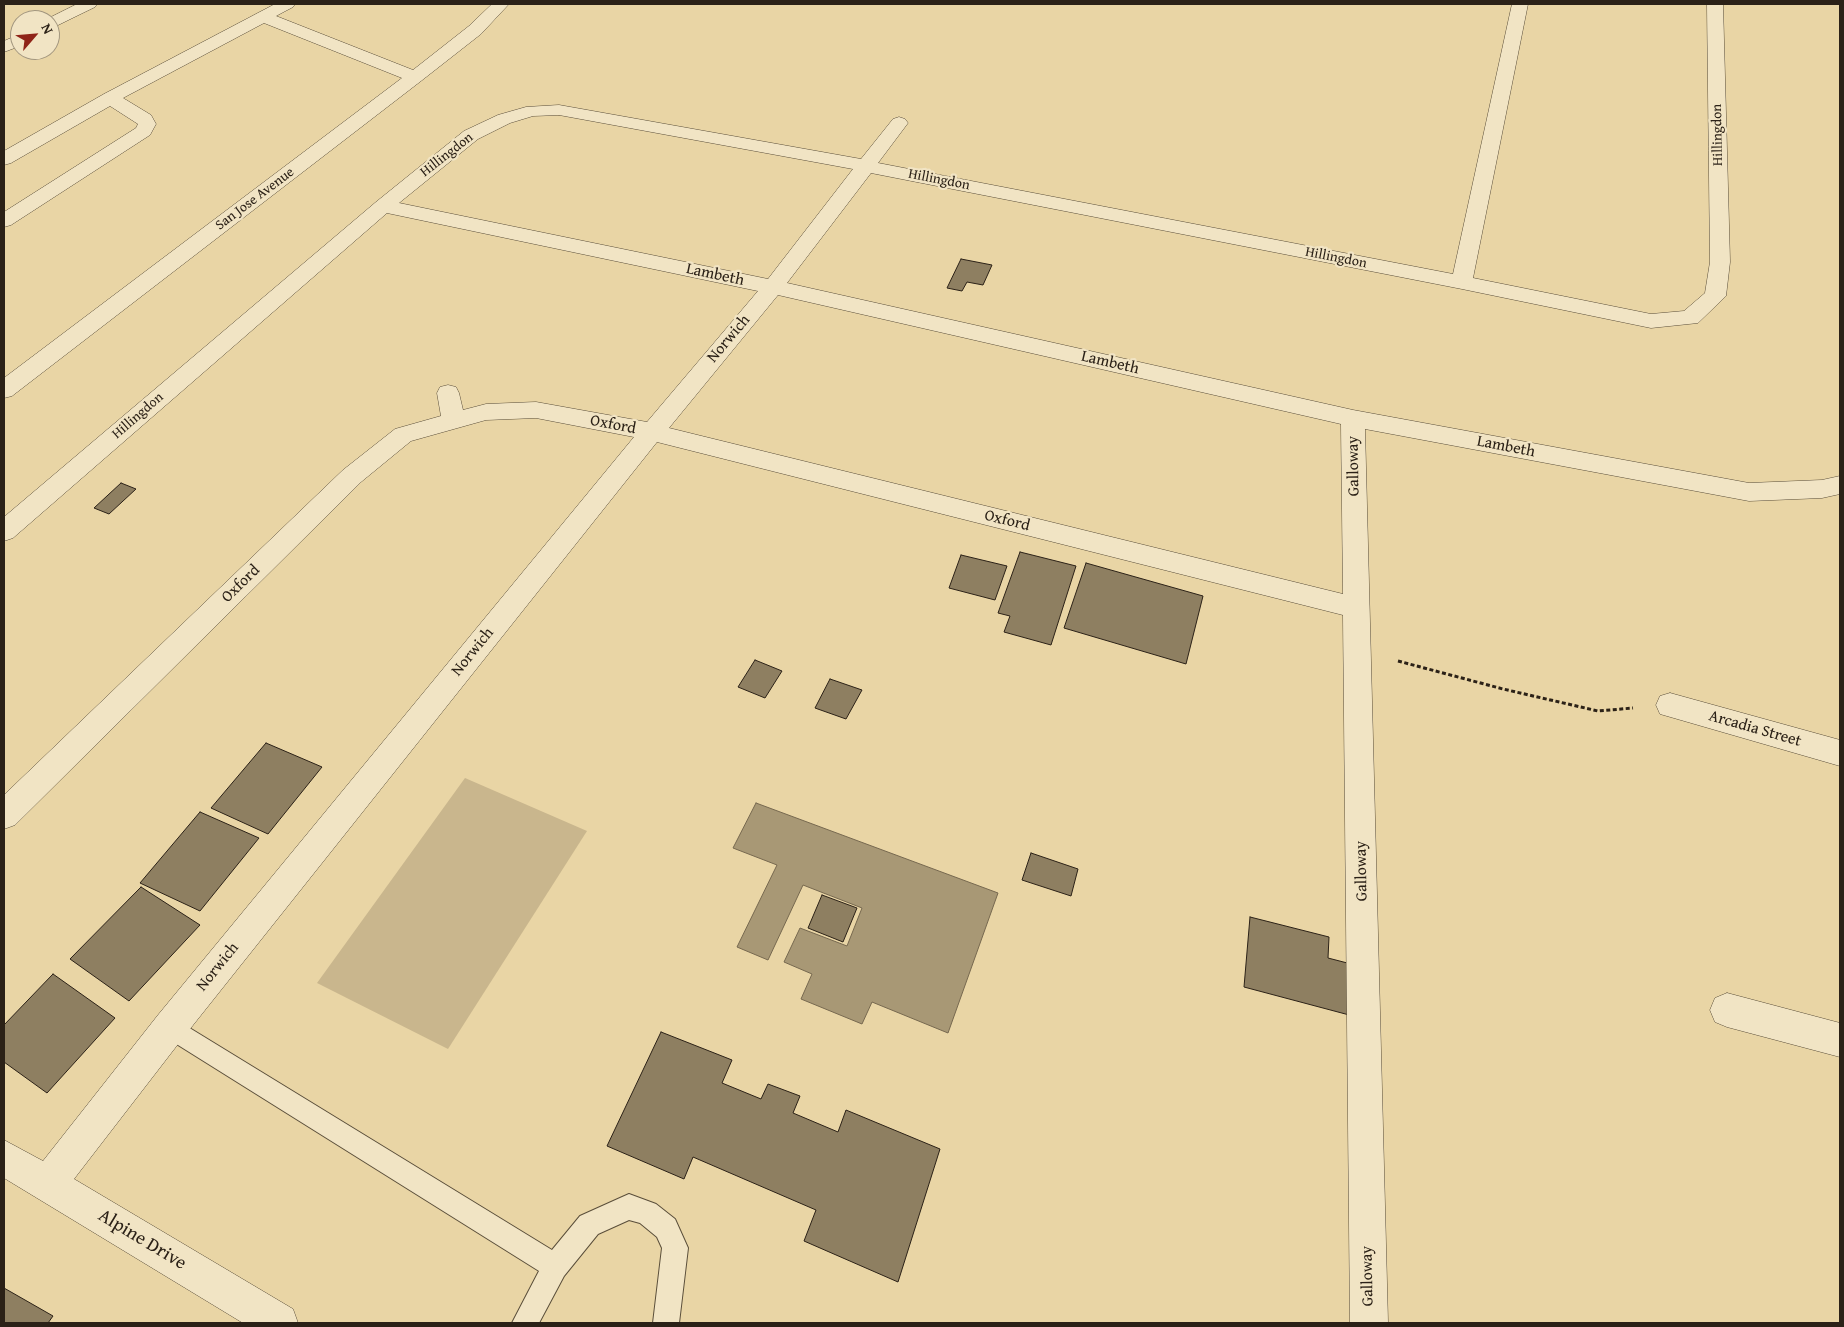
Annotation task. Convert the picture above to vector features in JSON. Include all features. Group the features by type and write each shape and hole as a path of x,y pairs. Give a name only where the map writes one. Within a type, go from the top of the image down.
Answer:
{"street":[{"path":"60,19 90,4"},
{"path":"4,158 110,98 287,4"},
{"name":"San Jose Avenue","path":"4,390 416,77 474,30 501,4"},
{"path":"1462,282 1520,4"},
{"name":"Hillingdon","path":"4,531 383,206 471,135 531,107 559,110 866,166 1462,282 1651,321 1690,318 1715,296 1720,262 1715,4"},
{"path":"263,17 416,77"},
{"path":"4,222 144,131 147,124 145,119 110,98"},
{"name":"Norwich","path":"48,1183 170,1027 652,432 773,287 899,123"},
{"name":"Lambeth","path":"383,206 773,287 1353,418 1749,492 1794,492 1840,485"},
{"path":"448,393 453,420"},
{"name":"Oxford","path":"4,815 352,476 403,435 486,412 536,410 652,432 1357,608"},
{"name":"Galloway","path":"1353,418 1359,650 1369,1323"},
{"name":"Arcadia Street","path":"1670,706 1840,753"},
{"path":"1727,1010 1840,1040"},
{"name":"Alpine Drive","path":"4,1158 279,1323"}],"lane":[{"path":"170,1027 555,1267"},
{"path":"525,1323 555,1267 590,1225 629,1207 647,1213 666,1228 676,1248 666,1323"}],"path":[{"path":"1359,650 1503,689 1598,711 1670,706"}],"shaded area":[{"path":"465,778 587,831 448,1049 317,983"},
{"path":"756,803 998,893 948,1033 872,1002 862,1024 801,999 812,974 784,962 800,928 847,946 862,908 803,885 768,960 737,947 777,865 733,848"}],"building":[{"path":"961,259 992,265 983,285 967,282 962,291 947,288"},
{"path":"121,483 136,489 109,514 94,508"},
{"path":"1020,552 1076,566 1051,645 1004,632 1010,616 998,613"},
{"path":"961,555 1007,566 995,600 949,588"},
{"path":"1086,563 1203,596 1186,664 1064,628"},
{"path":"755,660 782,671 765,698 738,687"},
{"path":"830,679 862,690 846,719 815,708"},
{"path":"266,743 322,767 268,834 211,808"},
{"path":"200,812 259,838 200,911 140,883"},
{"path":"1031,853 1078,869 1071,896 1022,880"},
{"path":"141,887 200,925 129,1001 70,959"},
{"path":"822,895 857,908 843,942 808,928"},
{"path":"1250,917 1329,937 1328,958 1355,965 1353,1016 1244,987"},
{"path":"53,974 115,1018 47,1093 4,1062 4,1025"},
{"path":"661,1032 732,1060 722,1083 761,1099 768,1084 800,1096 793,1113 838,1132 846,1110 940,1149 898,1282 804,1241 816,1210 693,1157 684,1179 607,1146"},
{"path":"4,1288 53,1316 48,1323 4,1323"}]}
